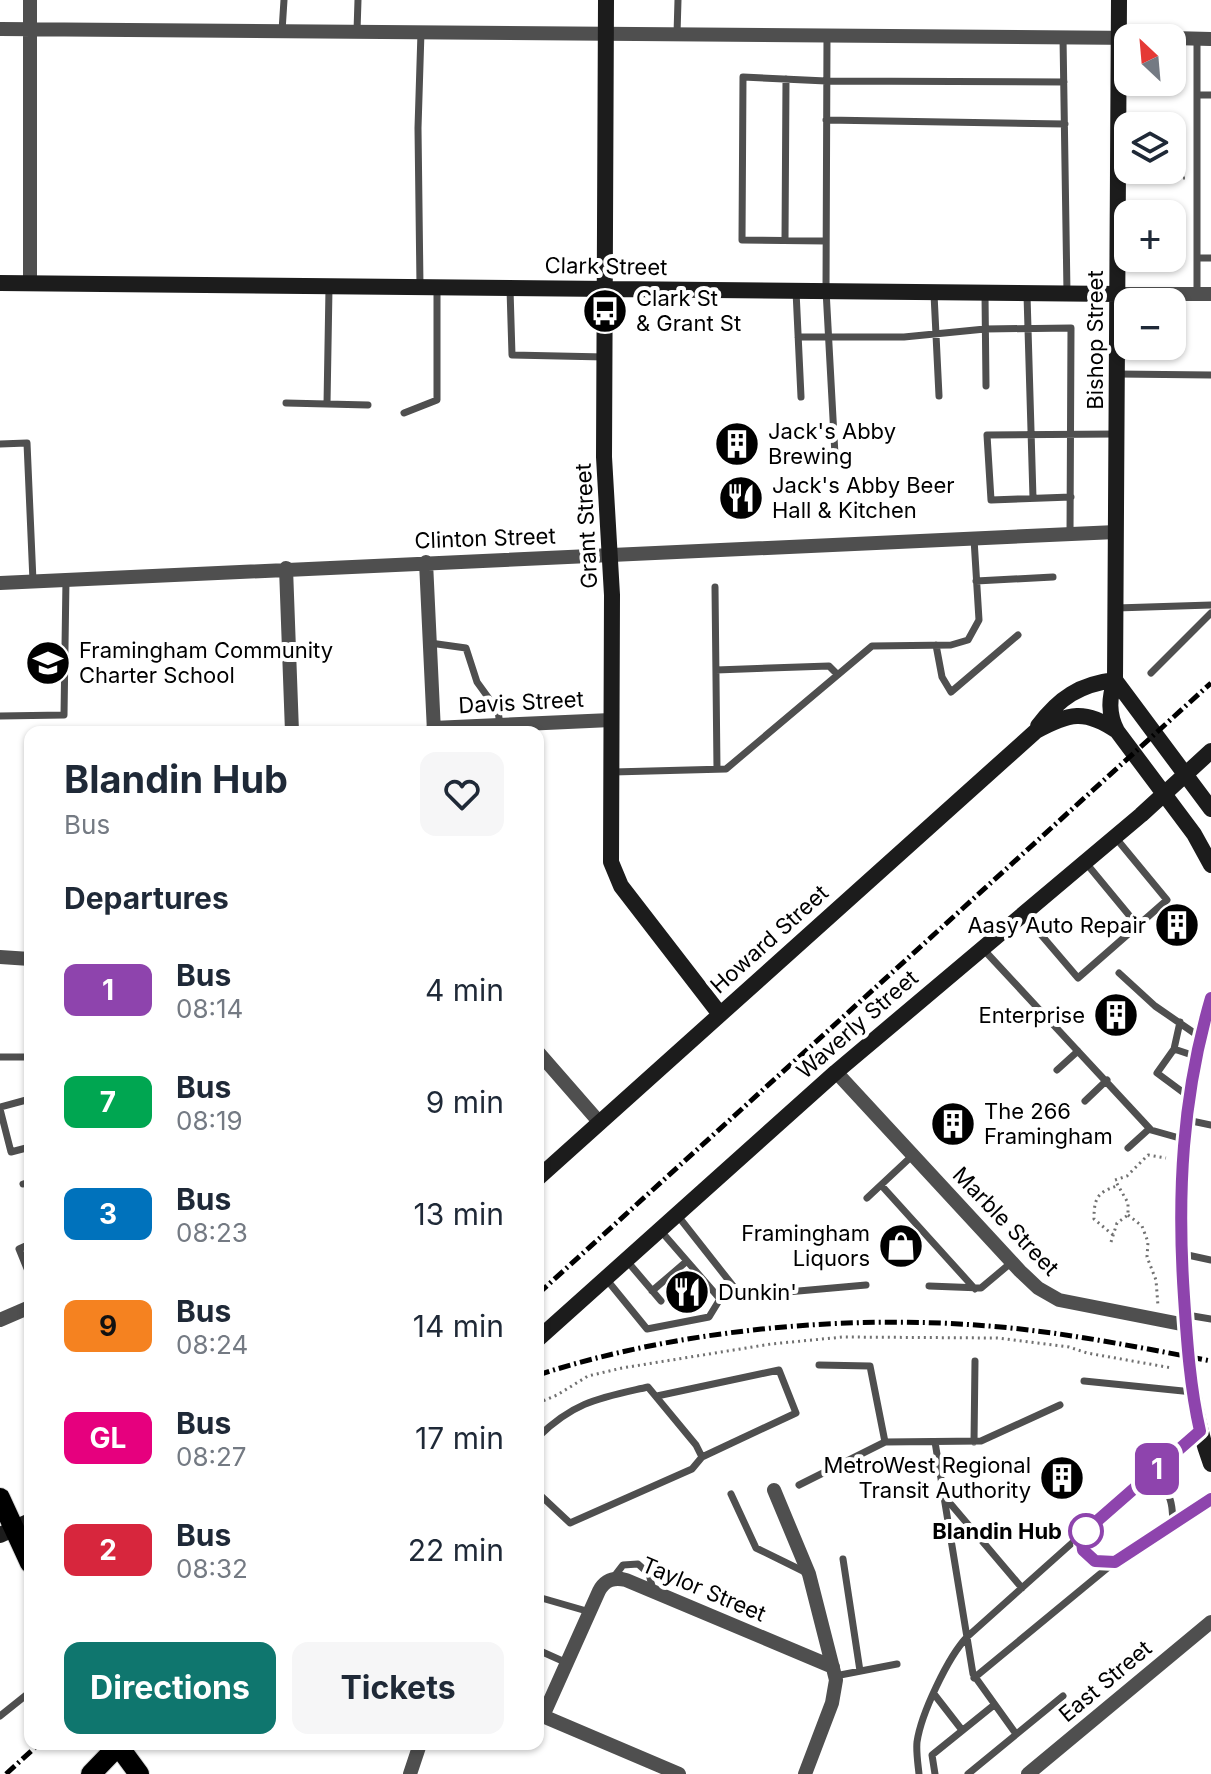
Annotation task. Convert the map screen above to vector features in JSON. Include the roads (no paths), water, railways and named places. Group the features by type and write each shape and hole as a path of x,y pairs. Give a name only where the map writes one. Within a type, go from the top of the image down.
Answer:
{"main road":[{"path":"0,1498 24,1549"},
{"path":"91,1774 113,1750"},
{"path":"122,1750 139,1774"}],"street":[{"path":"30,0 30,283"},
{"name":"Grant Street","path":"606,0 604,465 610,554 611,856 615,875 719,1013"},
{"name":"Bishop Street","path":"1118,24 1119,0"},
{"path":"0,29 1114,38"},
{"name":"Bishop Street","path":"1117,288 1118,96"},
{"name":"Clark Street","path":"0,283 1114,294"},
{"name":"Bishop Street","path":"1117,360 1115,680 1110,704 1117,731"},
{"name":"Clinton Street","path":"0,583 1116,532"},
{"path":"426,562 434,726"},
{"path":"286,568 292,726"},
{"path":"1115,680 1211,809"},
{"name":"Howard Street","path":"544,1173 1031,735 1054,707 1072,692 1090,684 1115,680"},
{"name":"Howard Street","path":"1031,735 1052,722 1075,715 1096,718 1117,731"},
{"name":"Davis Street","path":"487,726 611,720"},
{"path":"1117,731 1194,834 1211,865"},
{"name":"Waverly Street","path":"544,1334 836,1072 1115,837 1211,751"},
{"path":"0,957 24,959"},
{"path":"1211,998 1195,1056 1184,1120 1181,1253 1193,1392 1200,1431 1211,1464"},
{"path":"544,1059 600,1123"},
{"name":"Marble Street","path":"836,1072 1038,1288 1059,1300 1186,1320"},
{"path":"0,1320 24,1310"},
{"path":"774,1490 809,1574 834,1671 834,1698 805,1774"},
{"name":"Taylor Street","path":"544,1709 601,1588 612,1580 623,1579 653,1591 834,1671"},
{"name":"East Street","path":"1028,1774 1211,1622"},
{"path":"544,1716 679,1774"},
{"path":"410,1774 418,1750"}],"lane":[{"path":"282,31 284,0"},
{"path":"357,31 358,0"},
{"path":"677,34 678,0"},
{"path":"404,413 437,400 418,128 421,32"},
{"path":"827,35 826,290 835,455"},
{"path":"1063,37 1067,293"},
{"path":"1204,39 1197,95 1197,258 1204,294"},
{"path":"826,241 742,240 743,77 826,81 1064,82"},
{"path":"785,240 786,79"},
{"path":"1197,95 1211,95"},
{"path":"826,120 1065,124"},
{"path":"1197,258 1211,258"},
{"path":"327,404 329,285"},
{"path":"510,287 512,355 605,357"},
{"path":"796,290 801,397"},
{"path":"934,292 939,396"},
{"path":"985,292 986,386"},
{"path":"1027,293 1033,498"},
{"path":"798,337 904,337 985,329 1071,328 1070,534"},
{"path":"1117,374 1211,375"},
{"path":"286,403 368,405"},
{"path":"1071,497 991,500 987,435 1116,434"},
{"path":"0,444 27,443 33,581"},
{"path":"611,772 726,769 872,646 951,645 968,640 979,620 974,539"},
{"path":"976,581 1053,577"},
{"path":"0,716 64,715 66,579"},
{"path":"715,587 717,769"},
{"path":"1116,608 1211,605"},
{"path":"1151,673 1211,613"},
{"path":"936,645 942,677 951,692 1018,635"},
{"path":"430,643 466,648 477,682 498,711 500,725"},
{"path":"716,670 829,666 837,674"},
{"path":"1024,914 1078,978 1167,900 1115,837"},
{"path":"1085,862 1138,926"},
{"path":"982,949 1107,1080 1149,1129 1183,1139"},
{"path":"1119,973 1155,1006 1200,1037"},
{"path":"1180,1022 1174,1049 1157,1073 1188,1096"},
{"path":"1174,1049 1195,1056"},
{"path":"1057,1070 1078,1051"},
{"path":"0,1057 24,1057"},
{"path":"1085,1101 1107,1080"},
{"path":"24,1101 0,1108 11,1152 24,1149"},
{"path":"1184,1120 1211,1125"},
{"path":"1128,1148 1149,1129"},
{"path":"867,1198 913,1155"},
{"path":"881,1185 975,1289"},
{"path":"676,1215 741,1296 866,1285"},
{"path":"606,1278 647,1329 709,1317 720,1299 660,1230"},
{"path":"1181,1253 1211,1260"},
{"path":"626,1260 661,1301"},
{"path":"652,1291 687,1261"},
{"path":"929,1286 975,1289 986,1285 1012,1262"},
{"path":"1186,1320 1211,1319"},
{"path":"974,1442 975,1361"},
{"path":"819,1365 870,1366 885,1442"},
{"path":"544,1499 570,1523 692,1469 702,1457 796,1413 779,1370 657,1396"},
{"path":"1084,1381 1193,1392"},
{"path":"544,1431 588,1400 648,1387 702,1457"},
{"path":"799,1485 885,1442 974,1442 997,1436 1060,1405"},
{"path":"919,1774 918,1739 948,1661 967,1637 1200,1431"},
{"path":"935,1442 974,1678 1016,1734"},
{"path":"1140,1484 1157,1486 1168,1493 1173,1524"},
{"path":"731,1494 756,1548 809,1574"},
{"path":"942,1494 1022,1588"},
{"path":"974,1678 1115,1562 1211,1499"},
{"path":"1081,1535 1083,1550 1090,1558 1101,1563 1115,1562"},
{"path":"843,1559 860,1671"},
{"path":"544,1599 590,1612"},
{"path":"544,1653 567,1663"},
{"path":"834,1671 860,1671 897,1664"},
{"path":"934,1694 962,1730"},
{"path":"968,1774 1063,1696"},
{"path":"0,1716 24,1697"},
{"path":"935,1774 932,1755 994,1705"}],"railway":[{"path":"544,1289 1211,683"},
{"path":"544,1373 591,1359 703,1337 761,1329 877,1322 1017,1329 1100,1340 1211,1361"},
{"path":"6,1774 32,1750"}],"place":[{"name":"Clark St & Grant St","path":"605,311"},
{"name":"Jack's Abby Brewing","path":"737,444"},
{"name":"Jack's Abby Beer Hall & Kitchen","path":"741,498"},
{"name":"Framingham Community Charter School","path":"48,663"},
{"name":"Aasy Auto Repair","path":"1177,925"},
{"name":"Enterprise","path":"1116,1015"},
{"name":"The 266 Framingham","path":"953,1124"},
{"name":"Framingham Liquors","path":"901,1246"},
{"name":"Dunkin'","path":"687,1292"},
{"name":"MetroWest Regional Transit Authority","path":"1062,1478"},
{"name":"Blandin Hub","path":"1086,1531"}]}
